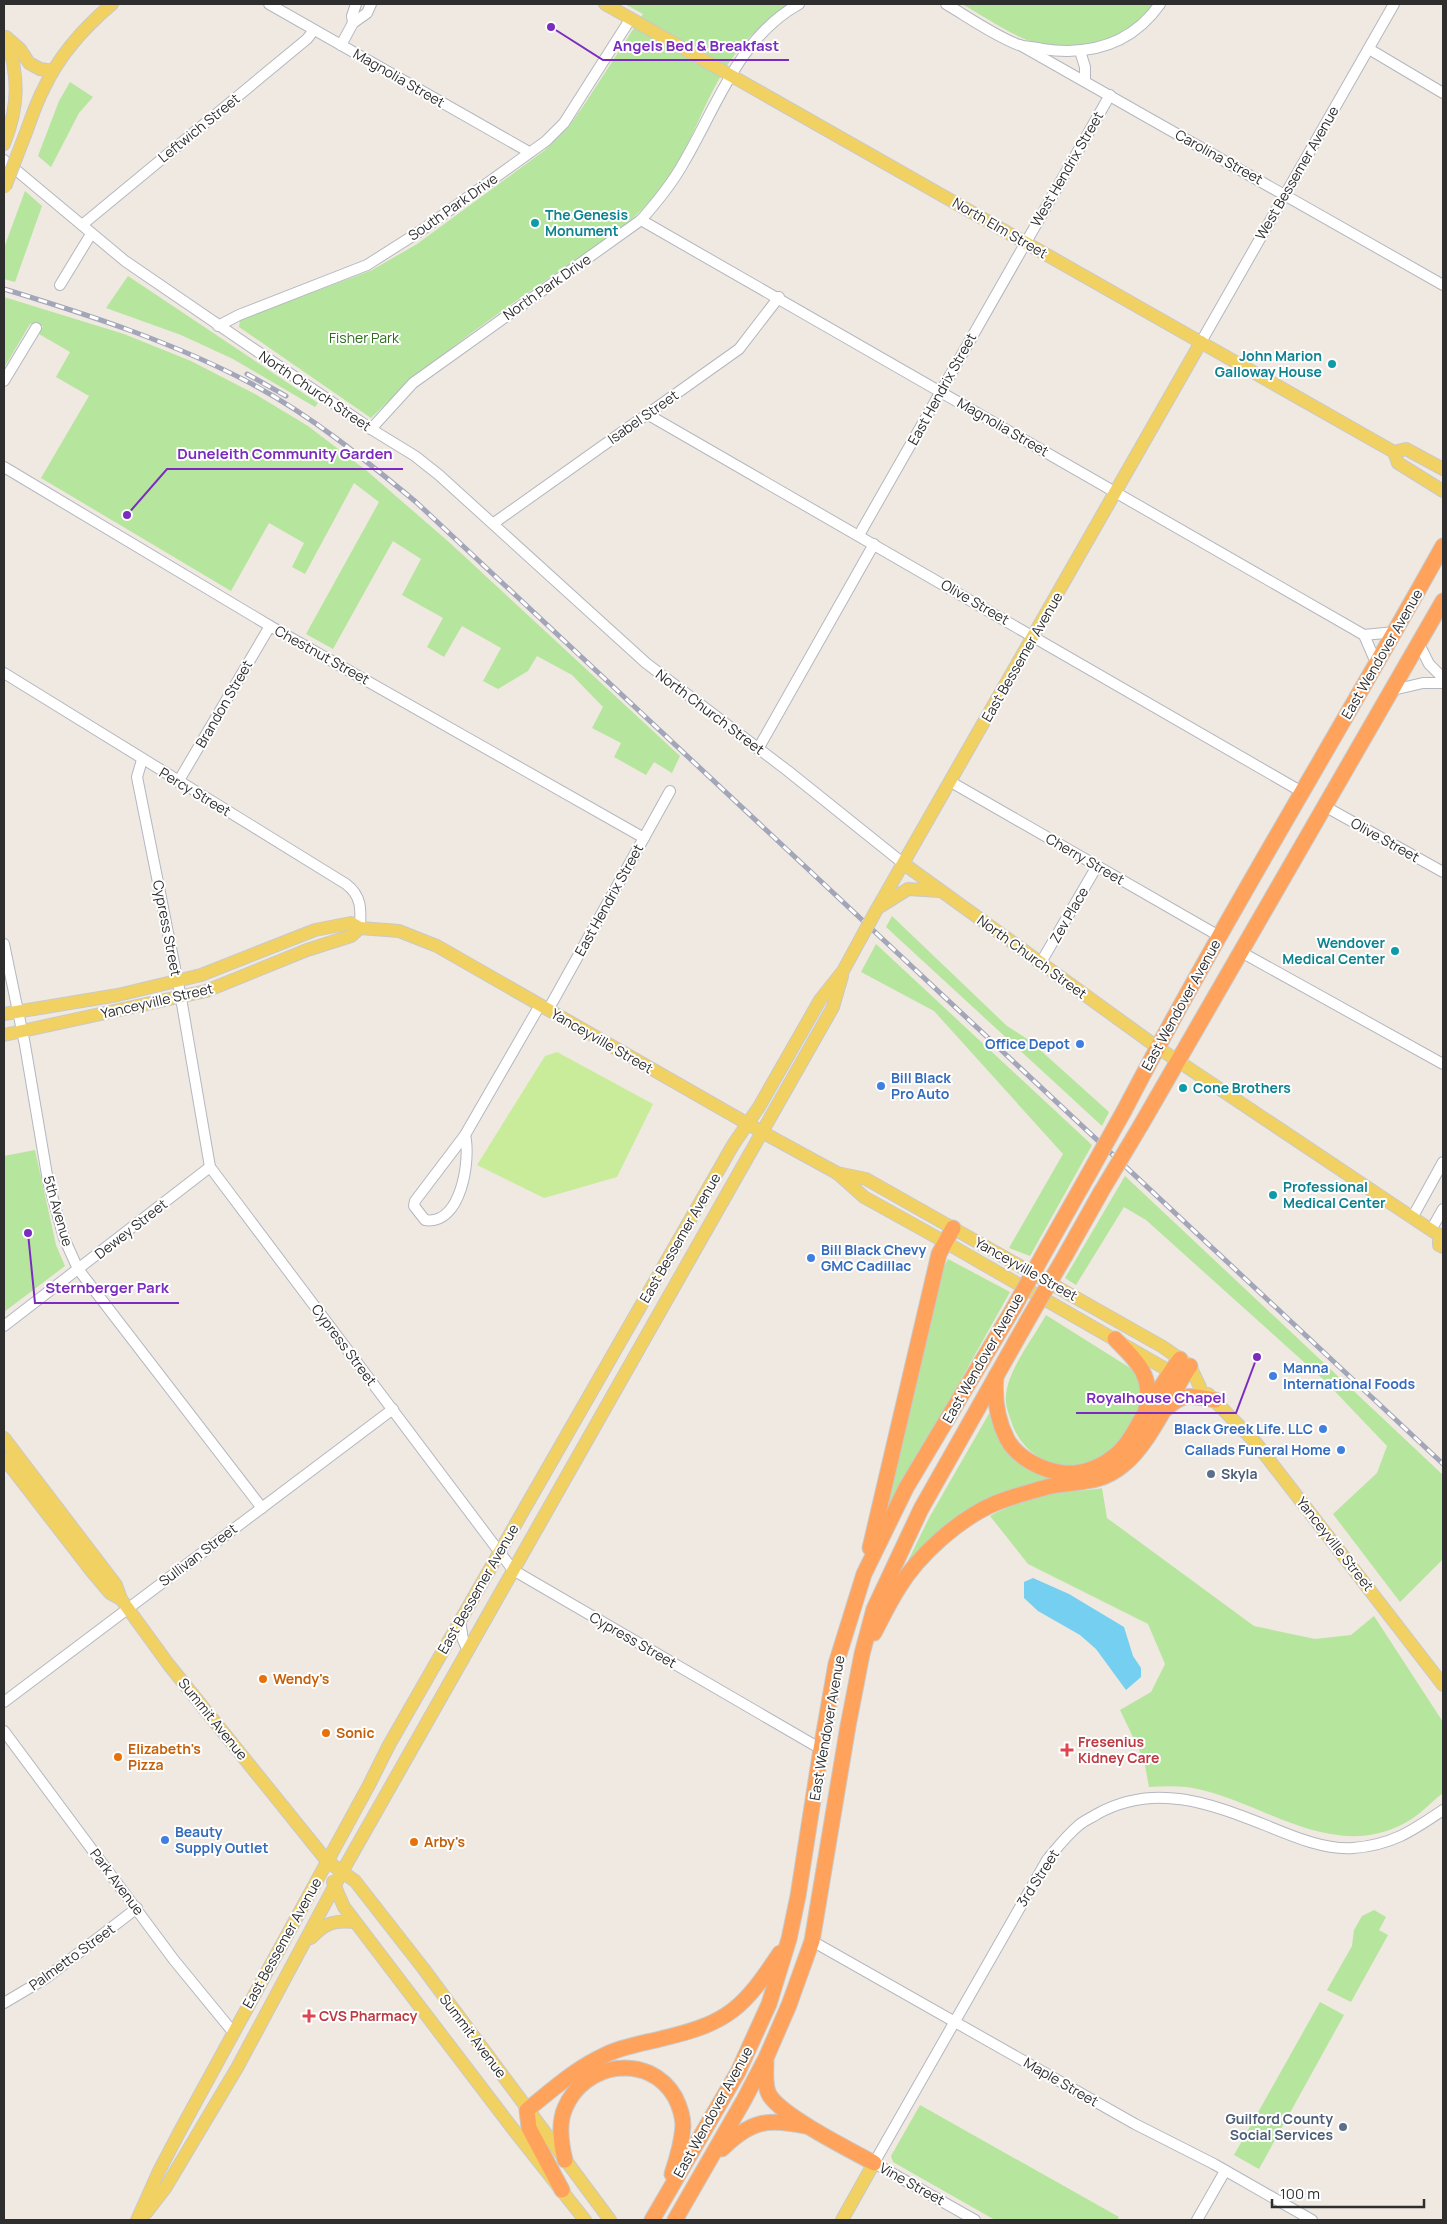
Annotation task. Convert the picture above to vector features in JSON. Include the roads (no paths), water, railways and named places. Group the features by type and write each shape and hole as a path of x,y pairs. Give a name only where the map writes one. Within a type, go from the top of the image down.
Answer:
{"highway":[{"name":"East Wendover Avenue","path":"652,2220 738,2072 769,2004 789,1940 798,1896 836,1664 864,1574 906,1488 1048,1246 1219,936 1377,665 1443,546"},
{"name":"East Wendover Avenue","path":"675,2220 766,2058 789,2005 812,1940 862,1654 874,1609 921,1509 996,1374 1177,1060 1242,952 1443,601"},
{"path":"864,1574 939,1254 953,1228"},
{"path":"1115,1339 1143,1371 1148,1385 1148,1400 1144,1414"},
{"path":"862,1654 898,1588 923,1556 944,1537 971,1517 995,1503 1052,1486 1080,1484 1105,1478 1124,1465 1142,1444 1160,1414 1180,1369"},
{"path":"996,1374 995,1390 998,1413 1008,1440 1022,1456 1039,1466 1064,1473 1086,1471 1106,1463 1121,1450 1144,1414 1180,1369"},
{"path":"1160,1414 1173,1402 1184,1396 1189,1395 1215,1400"},
{"path":"798,1896 801,1927 812,1940"},
{"path":"562,2190 529,2128 527,2110 584,2065 607,2054 692,2032 717,2022 738,2008 762,1980 789,1940"},
{"path":"766,2058 766,2078 769,2095 776,2104 811,2128 874,2163"},
{"path":"565,2160 560,2140 565,2108 580,2086 597,2073 618,2067 635,2068 656,2075 671,2090 679,2105 683,2125 677,2159 663,2202"},
{"path":"708,2162 736,2135 756,2123 779,2121 811,2128"}],"main road":[{"path":"4,189 44,87 53,71 82,33 112,4"},
{"name":"North Elm Street","path":"605,4 1394,452 1398,463 1443,491"},
{"path":"5,36 20,49 28,63 34,67 53,71"},
{"path":"4,144 10,127 16,94 16,75 5,36"},
{"name":"East Bessemer Avenue","path":"138,2220 159,2171 233,2032 460,1620 728,1154 748,1124 820,1000 843,972 877,909 1201,342"},
{"name":"North Elm Street","path":"1394,452 1406,449 1443,469"},
{"name":"North Church Street","path":"904,864 1157,1047 1439,1237"},
{"path":"877,909 908,889 940,891"},
{"name":"Yanceyville Street","path":"4,1014 118,995 178,981 227,966 315,930 351,923 360,928 397,931 423,938 837,1173 864,1198 1115,1339 1180,1369"},
{"name":"Yanceyville Street","path":"4,1035 181,998 224,986 307,950 351,936 360,928"},
{"name":"East Bessemer Avenue","path":"138,2220 166,2187 229,2081 342,1872 833,1007 843,972"},
{"name":"Yanceyville Street","path":"837,1173 866,1179 1163,1346 1180,1369 1215,1400 1256,1442 1443,1685"},
{"name":"Summit Avenue","path":"4,1438 116,1585 124,1604 169,1665 327,1860 355,1881 610,2220"},
{"name":"Summit Avenue","path":"4,1458 93,1573 110,1593 124,1604"},
{"name":"Summit Avenue","path":"327,1860 334,1887 344,1907 513,2130 585,2220"},
{"path":"302,1946 323,1926 336,1922 355,1922"},
{"path":"229,2081 239,2048 239,2043 233,2032"},
{"path":"211,2111 207,2099 216,2064"},
{"name":"3rd Street","path":"842,2220 874,2163"}],"street":[{"name":"Magnolia Street","path":"269,4 530,152"},
{"path":"353,23 352,16 356,4"},
{"path":"341,45 353,23 367,14 371,4"},
{"name":"North Park Drive","path":"371,429 413,384 641,220 673,181 731,75 752,45 776,21 799,4"},
{"name":"Carolina Street","path":"946,4 1084,80 1443,285"},
{"path":"1020,45 1062,52 1094,50 1117,42 1144,23 1160,4"},
{"name":"West Bessemer Avenue","path":"1201,342 1394,4"},
{"name":"South Park Drive","path":"218,326 238,314 366,265 422,230 546,141 564,123 631,18"},
{"name":"Leftwich Street","path":"82,225 300,45 314,30"},
{"path":"1369,49 1443,93"},
{"path":"1080,52 1085,68 1084,80"},
{"name":"West Hendrix Street","path":"1024,242 1110,95"},
{"name":"North Church Street","path":"4,160 91,234 132,266 371,429 415,456 494,523 579,604 646,663 904,864"},
{"name":"Magnolia Street","path":"641,220 779,297 1364,635"},
{"path":"60,285 91,234"},
{"name":"East Hendrix Street","path":"859,535 1024,242"},
{"name":"Isabel Street","path":"494,523 739,349 779,297"},
{"path":"4,381 36,328"},
{"name":"Olive Street","path":"647,414 1302,792"},
{"name":"Chestnut Street","path":"4,467 270,626 644,838"},
{"path":"758,749 874,544"},
{"name":"Brandon Street","path":"178,782 270,626"},
{"path":"1377,665 1364,635 1395,632"},
{"path":"1419,644 1429,664 1443,678"},
{"name":"Percy Street","path":"4,673 351,888 356,892 361,904 360,928"},
{"path":"1393,690 1423,683 1443,683"},
{"name":"Cypress Street","path":"142,760 137,777 178,981 210,1167 513,1570 821,1749"},
{"name":"Cherry Street","path":"951,782 1219,936"},
{"name":"East Hendrix Street","path":"465,1135 468,1147 464,1176 453,1205 447,1214 433,1221 425,1220 414,1206 415,1201 465,1135 544,1008 670,791"},
{"name":"Olive Street","path":"1326,806 1443,872"},
{"name":"Zev Place","path":"1040,964 1097,866"},
{"name":"5th Avenue","path":"4,944 22,1031 48,1181 61,1231 78,1269 262,1508"},
{"path":"1242,952 1443,1064"},
{"path":"1412,1218 1443,1162"},
{"name":"Dewey Street","path":"4,1326 210,1167"},
{"path":"1439,1237 1443,1209"},
{"name":"Sullivan Street","path":"4,1702 124,1604 262,1508 393,1409"},
{"path":"460,1620 463,1640 468,1651"},
{"name":"Park Avenue","path":"4,1731 138,1908 174,1960 233,2032"},
{"name":"3rd Street","path":"874,2163 1047,1860 1078,1825 1106,1809 1129,1801 1150,1797 1178,1797 1205,1804 1290,1836 1325,1845 1351,1848 1373,1845 1401,1837 1443,1810"},
{"name":"Palmetto Street","path":"4,2003 46,1978 138,1908"},
{"name":"Maple Street","path":"812,1940 1127,2120 1225,2171 1312,2220"},
{"name":"Vine Street","path":"874,2163 976,2220"},
{"path":"1197,2220 1225,2171"}],"water":[{"path":"1033,1578 1069,1594 1124,1627 1133,1656 1141,1668 1141,1677 1126,1690 1096,1649 1080,1635 1038,1611 1024,1598 1024,1582"}],"railway":[{"path":"4,289 130,330 192,355 252,384 317,424 416,502 1443,1464"},
{"path":"247,374 286,396"}],"place":[{"name":"Angels Bed & Breakfast","path":"551,27"},
{"name":"The Genesis Monument","path":"535,223"},
{"name":"John Marion Galloway House","path":"1332,364"},
{"name":"Duneleith Community Garden","path":"127,515"},
{"name":"Wendover Medical Center","path":"1395,951"},
{"name":"Office Depot","path":"1080,1044"},
{"name":"Bill Black Pro Auto","path":"881,1086"},
{"name":"Cone Brothers","path":"1183,1088"},
{"name":"Professional Medical Center","path":"1273,1195"},
{"name":"Sternberger Park","path":"28,1233"},
{"name":"Bill Black Chevy GMC Cadillac","path":"811,1258"},
{"name":"Royalhouse Chapel","path":"1257,1357"},
{"name":"Manna International Foods","path":"1273,1376"},
{"name":"Black Greek Life. LLC","path":"1323,1429"},
{"name":"Callads Funeral Home","path":"1341,1450"},
{"name":"Skyla","path":"1211,1474"},
{"name":"Wendy's","path":"263,1679"},
{"name":"Sonic","path":"326,1733"},
{"name":"Fresenius Kidney Care","path":"1067,1750"},
{"name":"Elizabeth's Pizza","path":"118,1757"},
{"name":"Beauty Supply Outlet","path":"165,1840"},
{"name":"Arby's","path":"414,1842"},
{"name":"CVS Pharmacy","path":"309,2016"},
{"name":"Guilford County Social Services","path":"1343,2127"}],"park label":[{"name":"Fisher Park","path":"364,338"}]}
